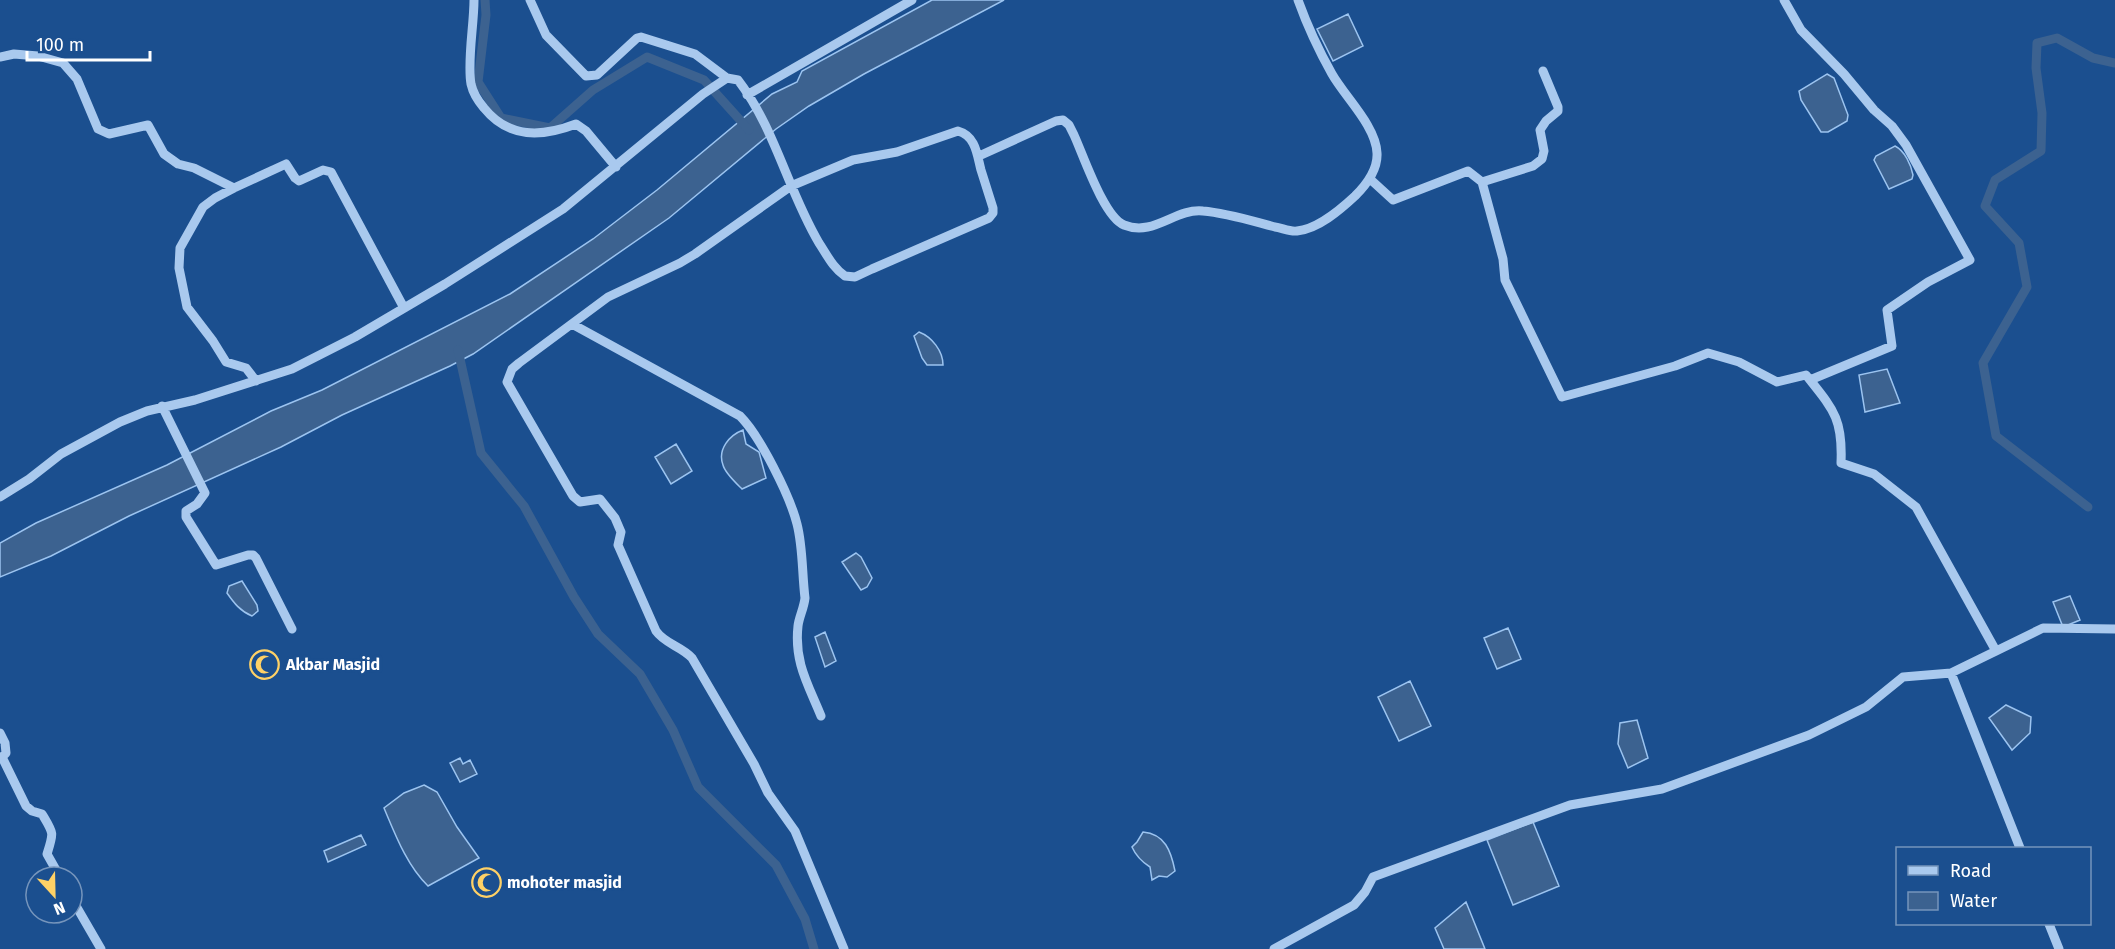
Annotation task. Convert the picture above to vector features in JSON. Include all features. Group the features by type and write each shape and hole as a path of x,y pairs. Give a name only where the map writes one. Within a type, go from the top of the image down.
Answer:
{"street":[{"path":"474,0 471,84 476,98 490,116 502,126 515,132 555,132 576,124 586,131 616,167"},
{"path":"530,0 546,35 586,76 597,75 637,38 641,37 695,54 724,80"},
{"path":"747,95 912,0"},
{"path":"979,156 1056,121 1063,120 1069,125 1074,135 1106,208 1115,219 1124,225 1157,226 1185,214 1203,211 1295,231 1304,230 1339,210 1352,199 1370,179 1377,162 1377,150 1372,135 1333,75 1304,18 1298,0"},
{"path":"1784,0 1801,30 1844,74 1874,110 1892,126 1906,146 1970,260 1928,282 1887,310 1892,346 1810,380"},
{"path":"0,57 14,54 38,56 63,63 77,79 98,129 110,134 148,125 164,154 178,164 194,168 234,188"},
{"path":"1482,182 1533,166 1542,159 1544,151 1540,130 1546,121 1558,111 1543,71"},
{"path":"0,497 72,447 120,422 162,406 195,400 256,381 310,361 404,308 563,209 703,94 724,80 738,80 753,104 773,143 790,186 808,224 839,272 845,276 855,277 991,216 993,208 979,156 966,134 958,130 897,152 853,160 790,186 695,254 608,297 512,369 507,382 575,499 583,502 595,498 600,499 615,518 621,532 618,545 656,631 665,641 681,648 692,658 754,764 768,793 795,831 844,949"},
{"path":"256,381 246,368 226,362 187,307 179,268 180,248 203,207 234,188 286,164 299,181 323,170 331,172 404,308"},
{"path":"1370,179 1393,200 1468,171 1482,182 1503,259 1505,280 1562,397 1675,366 1708,353 1739,362 1777,382 1806,375 1834,410 1842,438 1841,463 1874,474 1916,507 1996,651"},
{"path":"572,324 740,416 748,424 770,462 798,527 805,598 798,623 797,656 821,716"},
{"path":"162,406 205,493 202,499 185,514 216,565 253,555 292,629"},
{"path":"1274,949 1354,905 1365,892 1373,877 1570,805 1662,789 1809,735 1866,707 1903,677 1951,673 2043,628 2115,629"},
{"path":"1951,673 2019,847"},
{"path":"0,733 5,743 6,753 3,757 26,806 42,814 50,827 54,840 47,854 53,865"},
{"path":"84,920 100,949"},
{"path":"2049,925 2059,949"}],"water":[{"path":"932,0 1004,0 864,74 809,106 776,129 669,218 473,354 342,415 281,447 129,516 51,556 0,577 0,543 36,523 167,465 271,411 322,390 510,294 593,239 657,190 772,94 797,82 802,71"},
{"path":"1348,14 1363,46 1333,61 1317,29"},
{"path":"1827,74 1834,78 1848,115 1847,121 1828,132 1821,132 1801,100 1799,91"},
{"path":"1895,146 1907,159 1913,175 1912,179 1889,189 1874,160 1876,156"},
{"path":"919,332 936,345 943,365 927,365 914,336"},
{"path":"1887,369 1900,403 1865,412 1859,375"},
{"path":"743,430 746,444 759,452 766,478 742,489 726,471 722,453 726,443"},
{"path":"676,444 692,471 671,484 655,457"},
{"path":"856,553 861,557 872,578 867,587 861,590 842,562"},
{"path":"242,581 257,605 258,611 252,616 244,612 227,593 229,586"},
{"path":"2070,596 2080,620 2063,627 2053,602"},
{"path":"1508,628 1521,659 1497,669 1484,638"},
{"path":"825,632 836,661 825,667 815,637"},
{"path":"1410,681 1431,726 1399,741 1378,697"},
{"path":"2006,705 2031,717 2030,733 2012,750 1989,718"},
{"path":"1637,720 1648,758 1628,768 1618,744 1620,723"},
{"path":"460,758 463,764 470,760 477,774 460,782 450,763"},
{"path":"424,785 437,792 457,827 479,858 428,886 408,859 384,808 404,793"},
{"path":"1533,822 1559,886 1513,905 1487,840"},
{"path":"1143,832 1157,836 1169,850 1175,871 1167,877 1159,876 1152,880 1150,867 1132,847"},
{"path":"361,835 366,845 328,862 324,851"},
{"path":"1466,902 1485,949 1444,949 1435,928"}],"waterway":[{"path":"485,0 486,15 478,82 501,118 550,128 593,90 647,57 704,80 749,130"},
{"path":"2088,507 1996,436 1983,363 2027,287 2019,243 1985,206 1995,180 2041,151 2042,113 2036,68 2037,43 2057,38 2093,58 2115,63"},
{"path":"458,350 481,453 524,506 574,597 598,634 640,674 673,730 698,787 776,865 805,919 814,949"}],"place":[{"name":"Akbar Masjid","path":"265,664"},
{"name":"mohoter masjid","path":"486,882"}]}
